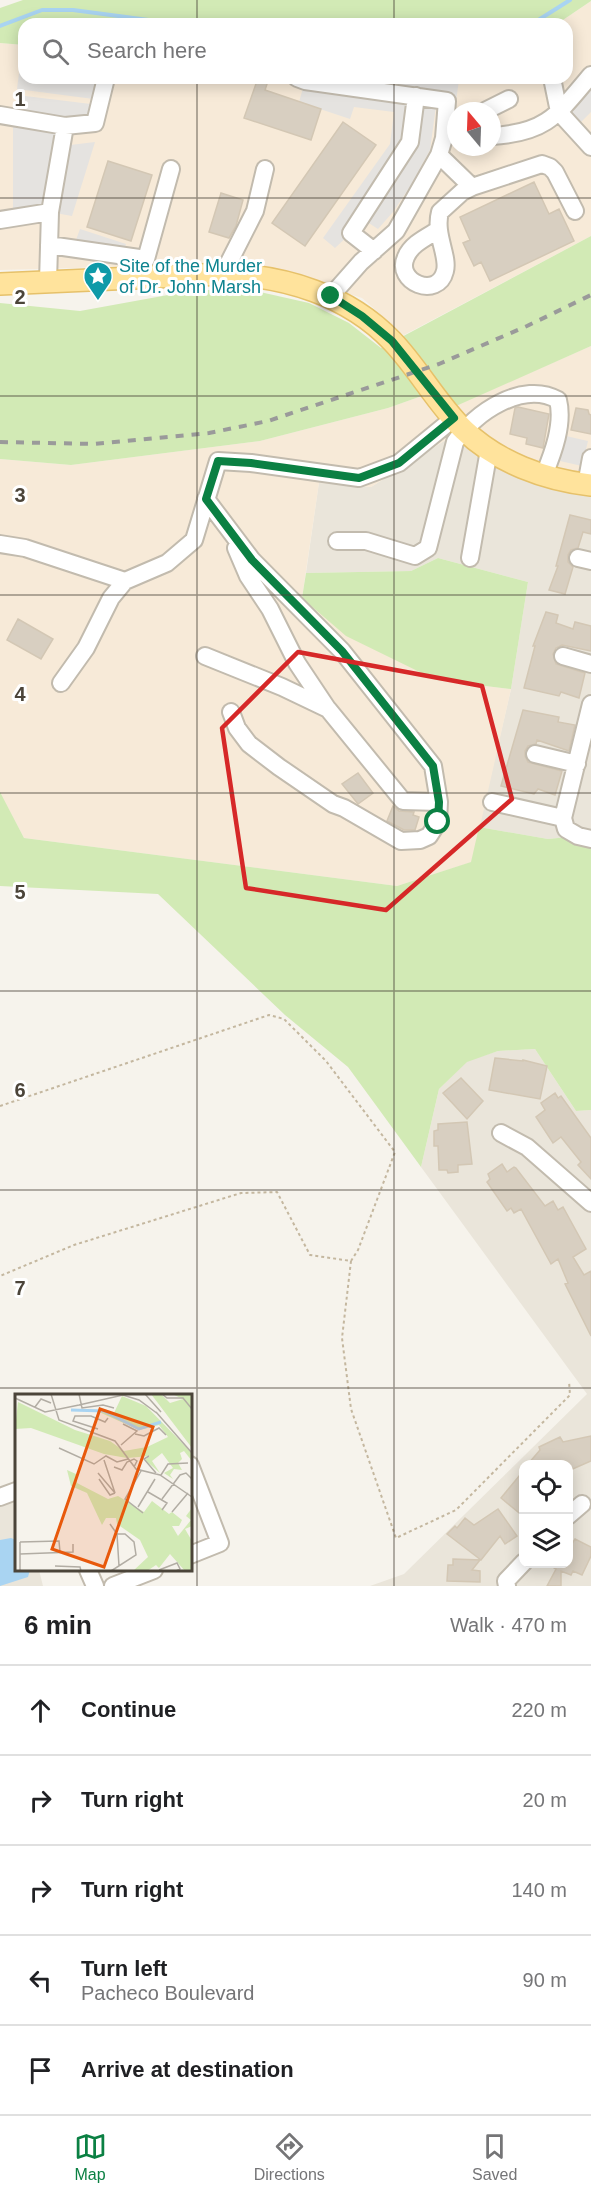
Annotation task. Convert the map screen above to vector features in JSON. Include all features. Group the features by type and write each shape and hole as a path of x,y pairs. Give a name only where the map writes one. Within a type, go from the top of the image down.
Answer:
{"main road":[{"path":"0,284 223,274 257,275 331,296 362,316 392,341 459,424 489,450 524,468 568,483 589,485"}],"street":[{"path":"501,136 512,135 541,126 559,112 591,75"},
{"path":"0,115 65,126 95,123 105,84"},
{"path":"327,84 447,102"},
{"path":"553,84 559,112 591,147"},
{"path":"374,251 351,233 410,142 416,96"},
{"path":"501,103 509,99"},
{"path":"48,282 50,212 65,126"},
{"path":"331,296 362,261 396,231 447,142"},
{"path":"439,155 472,187"},
{"path":"438,230 440,212 462,192 542,164 555,172 575,211"},
{"path":"49,245 146,259 171,169"},
{"path":"223,274 255,212 265,169"},
{"path":"0,220 50,212"},
{"path":"61,683 86,648 111,598 125,581 167,563 194,540 218,461 251,463 359,478 399,463 459,424 496,405 521,395 549,395 558,400 560,409 554,450 544,475"},
{"path":"337,541 366,541 415,556 428,548 459,424"},
{"path":"470,558 489,450"},
{"path":"589,485 591,458"},
{"path":"206,499 252,560 342,651 433,766 439,802 438,822 429,836 420,840 401,841 333,804 279,767 249,744 237,728 231,711"},
{"path":"228,528 248,576 270,609 297,663 328,709 403,801 439,802"},
{"path":"0,544 25,548 125,581"},
{"path":"205,656 282,687 328,709"},
{"path":"562,656 591,664"},
{"path":"585,838 566,829 563,818 591,704"},
{"path":"535,754 576,770 591,780"},
{"path":"492,802 563,818"},
{"path":"501,1133 527,1147 591,1203"},
{"path":"192,1470 220,1543 192,1554"},
{"path":"0,1497 15,1491"},
{"path":"570,1514 582,1504"},
{"path":"507,1586 506,1581 519,1567"},
{"path":"89,1571 95,1586"},
{"path":"113,1586 149,1571"}],"path":[{"path":"0,1106 269,1015 284,1019 326,1061 395,1152 358,1250 351,1261 342,1338 351,1409 396,1538 456,1510 570,1395 569,1381"},
{"path":"0,1276 74,1245 241,1193 277,1192 310,1255 351,1261"}],"highlighted area":[{"path":"298,652 482,686 512,799 386,910 246,888 222,728"}],"shaded area":[{"path":"591,1 591,236 404,335 362,298 254,263 0,270 0,43 18,44 18,84 573,84 573,18 566,18"},
{"path":"591,75 591,112 580,123 564,106"},
{"path":"18,81 18,84 105,84 101,100 17,89"},
{"path":"304,84 458,84 456,101 437,99 430,150 393,212 378,229 361,218 351,233 335,248 323,238 390,144 394,112 354,107 350,119 299,102"},
{"path":"17,95 99,105 95,123 65,126 62,146 95,142 72,216 50,212 13,218 13,117"},
{"path":"80,229 126,244 122,256 73,248"},
{"path":"591,346 591,485 568,483 463,429 371,487 319,483 302,598 436,680 511,689 472,862 397,886 24,838 0,793 0,459 71,465 260,441 388,408 433,392 447,409"},
{"path":"463,429 591,485 591,839 578,836 548,839 479,827 511,689 528,582 438,558 411,571 306,573 319,482 371,487"},
{"path":"566,436 588,441 582,466 560,461"},
{"path":"535,1049 576,1111 591,1110 591,1586 370,1586 404,1574 519,1461 519,1568 573,1568 573,1460 520,1460 587,1394 421,1167 439,1089 467,1061 498,1051"},
{"path":"15,1493 15,1571 39,1571 43,1586 0,1586 0,1499"}],"green space":[{"path":"23,0 591,0 566,18 18,18 18,44 0,43 0,8"},
{"path":"591,236 591,346 447,410 433,392 388,408 260,441 71,465 0,459 0,303 80,311 208,290 260,292 309,303 349,323 381,348"},
{"path":"438,558 528,582 511,689 436,680 346,636 302,598 306,573 411,571"},
{"path":"0,792 24,838 397,886 471,862 479,827 548,839 578,836 591,839 591,1110 576,1111 535,1049 498,1051 467,1062 439,1089 421,1167 348,1067 285,1015 158,894 0,886"}],"water":[{"path":"0,1540 15,1540 15,1571 30,1571 28,1577 0,1586"}],"building":[{"path":"256,84 267,84 265,90 321,109 311,140 244,118"},
{"path":"343,122 376,145 305,246 272,223"},
{"path":"108,161 152,175 131,241 87,227"},
{"path":"534,182 549,214 559,209 574,241 490,281 481,262 474,266 463,243 470,240 460,217"},
{"path":"221,193 243,200 236,226 229,238 209,232"},
{"path":"515,408 549,414 543,448 526,444 527,438 510,434"},
{"path":"576,408 588,410 591,415 591,434 571,430"},
{"path":"570,515 591,520 591,534 583,532 578,548 571,550 568,555 568,562 573,567 565,594 549,590 558,566 556,566"},
{"path":"546,612 558,615 556,623 573,629 575,622 591,626 591,651 562,645 556,648 553,654 556,664 585,673 579,698 561,692 559,696 524,688 535,646 533,646"},
{"path":"18,619 53,639 41,659 7,640"},
{"path":"523,710 559,717 558,722 575,725 569,751 537,740 536,744 528,746 525,751 528,762 562,771 555,795 538,789 534,794 501,786"},
{"path":"358,773 373,793 358,804 342,784"},
{"path":"393,806 399,811 414,812 413,815 419,817 415,830 404,830 387,821"},
{"path":"495,1058 523,1060 547,1066 540,1099 489,1090"},
{"path":"461,1078 483,1101 467,1119 443,1093"},
{"path":"555,1093 558,1098 561,1096 591,1138 591,1179 578,1165 581,1162 561,1137 553,1143 536,1117 545,1110 541,1103"},
{"path":"467,1122 472,1164 458,1165 458,1172 448,1173 447,1170 439,1170 438,1146 434,1146 434,1131 438,1130 438,1124"},
{"path":"502,1164 507,1172 516,1168 545,1206 553,1201 558,1210 563,1207 586,1249 573,1257 584,1275 591,1271 591,1336 565,1284 568,1283 558,1259 551,1264 521,1209 514,1213 511,1208 507,1211 487,1182 490,1179 488,1174"},
{"path":"591,1436 591,1461 573,1469 573,1460 531,1460 540,1450 539,1447 560,1437 563,1442"},
{"path":"519,1476 519,1513 501,1498"},
{"path":"498,1509 517,1536 505,1544 500,1536 481,1560 447,1534 455,1526 457,1528 465,1518 474,1525"},
{"path":"575,1539 591,1547 591,1556 582,1575 573,1571 571,1575 561,1571 561,1586 547,1586 556,1569 554,1568 573,1568"},
{"path":"453,1559 480,1560 472,1570 480,1571 480,1582 447,1581 448,1565 453,1565"}],"waterway":[{"path":"542,18 570,0"},
{"path":"21,18 42,10 73,10 134,18"},
{"path":"0,26 18,19"}],"railway":[{"path":"0,442 94,444 209,433 268,421 439,364 591,295"}],"place":[{"name":"Site of the Murder of Dr. John Marsh","path":"98,302"}],"route":[{"path":"331,296 362,316 392,341 454,418 399,463 359,478 251,463 218,461 206,499 252,560 342,651 433,766 439,802 438,822"}]}
